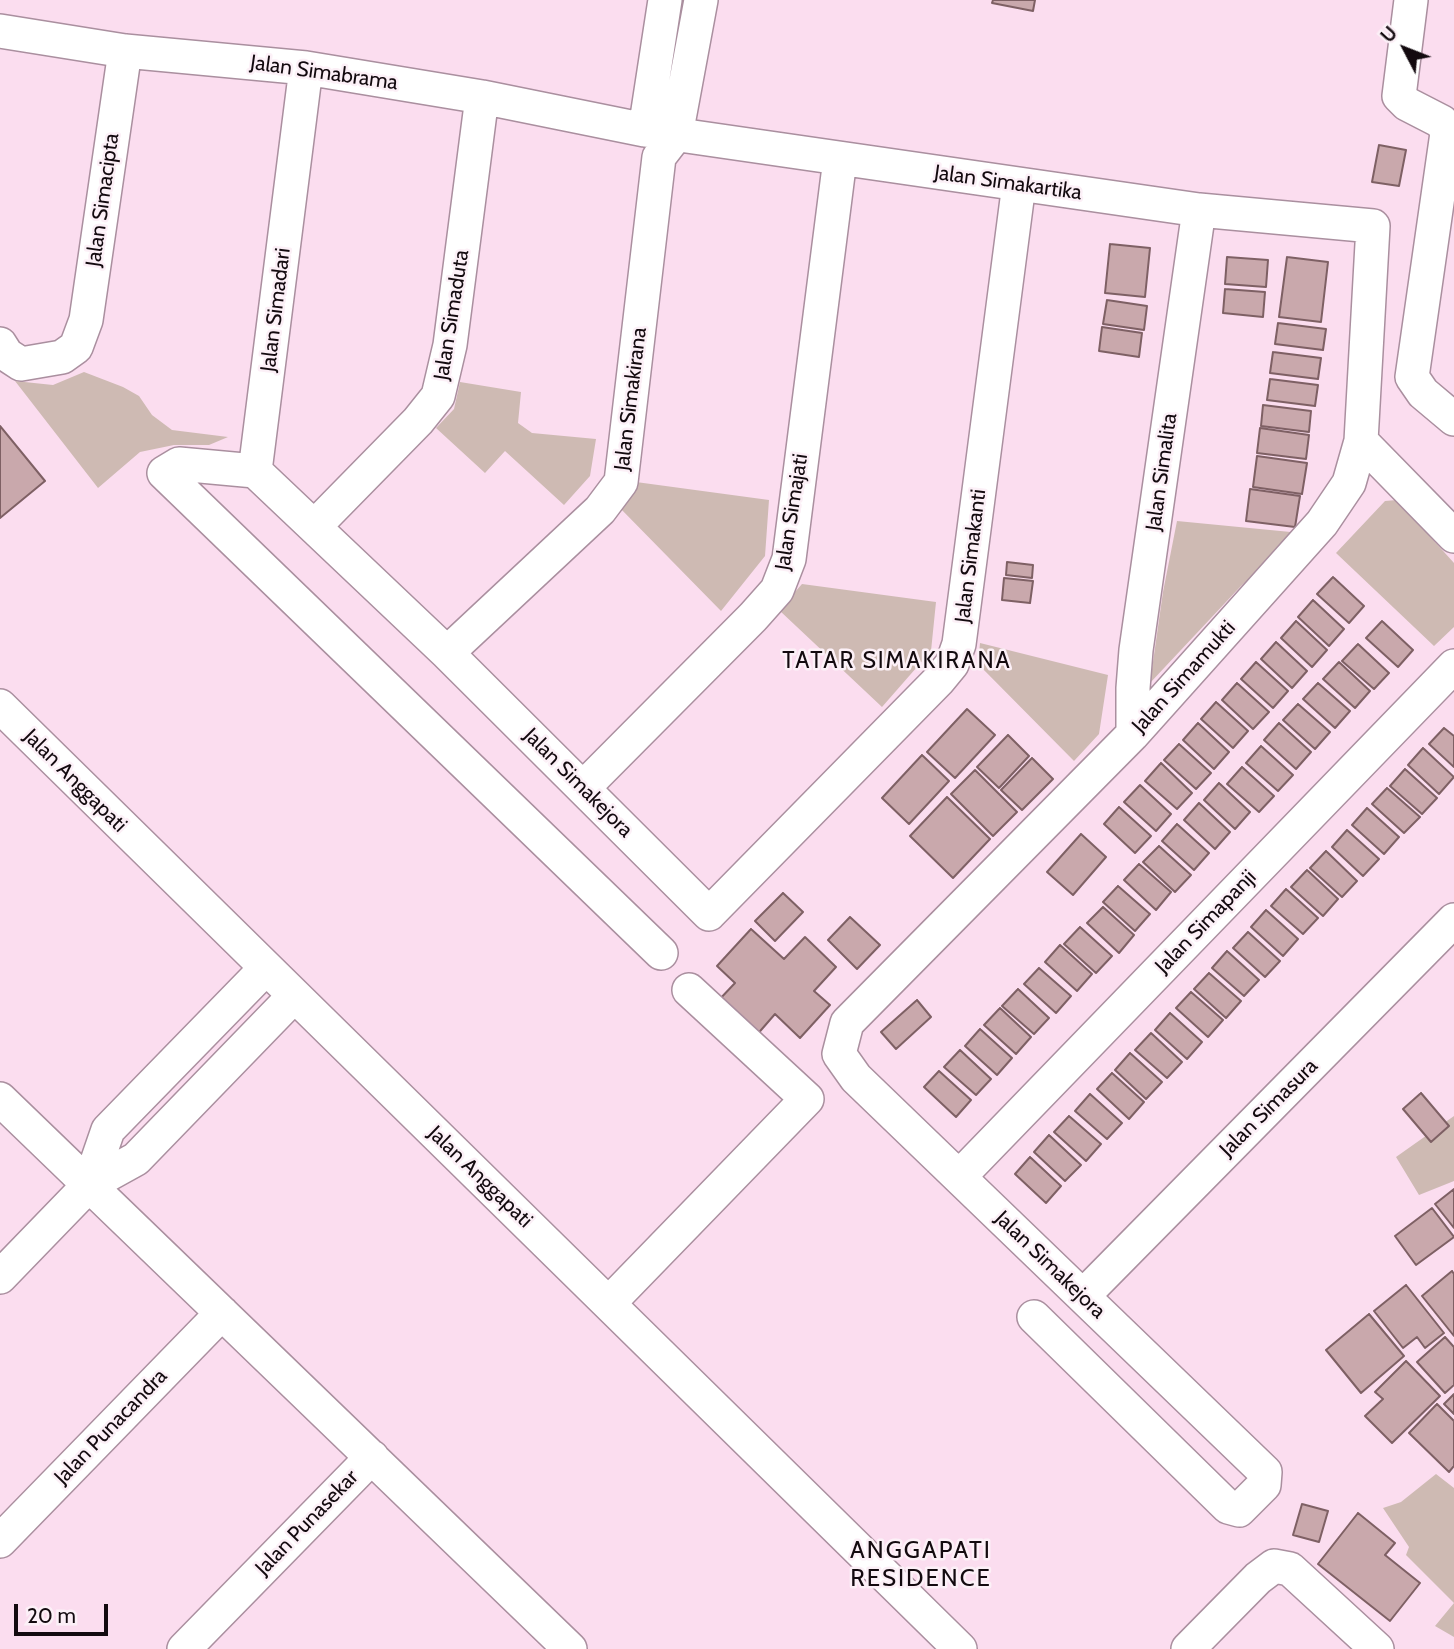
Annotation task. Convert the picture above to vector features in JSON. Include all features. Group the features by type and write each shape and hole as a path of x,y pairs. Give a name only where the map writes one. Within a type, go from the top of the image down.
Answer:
{"street":[{"path":"660,141 666,0"},
{"path":"660,141 701,0"},
{"path":"1411,0 1399,96 1407,104 1442,122 1447,132 1412,377 1423,393 1454,419"},
{"name":"Jalan Simabrama","path":"0,31 125,51 306,68 482,97 660,141"},
{"name":"Jalan Simacipta","path":"0,344 8,355 21,364 62,357 76,347 86,320 125,51"},
{"name":"Jalan Simadari","path":"255,471 306,68"},
{"name":"Jalan Simaduta","path":"315,526 418,421 438,396 450,345 482,97"},
{"name":"Jalan Simakartika","path":"660,141 840,159 1199,210 1373,226"},
{"name":"Jalan Simakirana","path":"447,653 600,510 621,482 660,141"},
{"name":"Jalan Simajati","path":"583,788 754,617 777,590 789,559 840,159"},
{"name":"Jalan Simakanti","path":"709,914 952,664 959,644 1019,184"},
{"name":"Jalan Simalita","path":"1133,734 1136,650 1199,210"},
{"name":"Jalan Simamukti","path":"839,1055 847,1023 1133,734 1322,523 1349,483 1361,440 1373,226"},
{"path":"1361,440 1454,536"},
{"path":"315,526 255,471 179,464 164,473 661,953"},
{"name":"Jalan Simakejora","path":"315,526 447,653 709,914"},
{"name":"Jalan Simapanji","path":"959,1177 1454,666"},
{"name":"Jalan Anggapati","path":"0,706 960,1649"},
{"name":"Jalan Simasura","path":"1083,1296 1454,920"},
{"path":"89,1185 108,1130 265,968"},
{"path":"609,1303 807,1099 689,990"},
{"path":"0,1276 89,1185 136,1159 294,996"},
{"name":"Jalan Simakejora","path":"839,1055 856,1078 1265,1472 1264,1485 1239,1510 1228,1507 1034,1317"},
{"path":"0,1099 570,1649"},
{"name":"Jalan Punacandra","path":"0,1541 222,1313"},
{"name":"Jalan Punasekar","path":"184,1649 372,1457"},
{"path":"1188,1649 1258,1578 1274,1566 1290,1569 1377,1649"}],"shaded area":[{"path":"84,372 139,396 152,415 172,430 228,437 209,445 174,445 140,452 98,488 15,381 53,385"},
{"path":"460,382 521,392 518,423 532,433 596,439 590,476 564,505 505,451 485,473 436,428 454,409"},
{"path":"636,482 769,500 765,556 721,611 618,506"},
{"path":"1397,500 1454,563 1454,627 1434,646 1336,553 1385,501"},
{"path":"1177,521 1301,533 1241,586 1150,683 1163,592"},
{"path":"802,584 936,602 931,651 882,707 779,610"},
{"path":"980,643 1108,675 1099,734 1074,761 978,664"},
{"path":"1454,1116 1454,1181 1419,1195 1396,1157"},
{"path":"1436,1474 1454,1488 1454,1603 1406,1555 1409,1547 1383,1508 1401,1502"},
{"path":"1454,1603 1454,1637 1435,1626"}],"building":[{"path":"993,0 1035,0 1033,11 992,3"},
{"path":"1379,145 1406,150 1399,186 1372,182"},
{"path":"1110,244 1150,248 1145,297 1105,293"},
{"path":"1227,257 1268,260 1266,287 1225,284"},
{"path":"1287,257 1328,262 1321,322 1279,317"},
{"path":"1225,289 1265,292 1263,317 1223,313"},
{"path":"1107,300 1147,306 1144,330 1103,324"},
{"path":"1278,323 1326,329 1323,350 1275,344"},
{"path":"1102,327 1142,333 1139,357 1099,351"},
{"path":"1273,352 1321,358 1318,379 1270,373"},
{"path":"1270,379 1318,385 1315,406 1267,400"},
{"path":"1263,405 1311,411 1309,432 1261,426"},
{"path":"0,426 45,481 0,518"},
{"path":"1260,428 1309,435 1306,459 1257,453"},
{"path":"1257,456 1307,463 1302,494 1253,487"},
{"path":"1250,489 1300,496 1295,527 1246,521"},
{"path":"1007,562 1033,565 1032,578 1006,575"},
{"path":"1333,577 1364,606 1349,623 1317,594"},
{"path":"1004,578 1033,581 1030,603 1002,600"},
{"path":"1313,600 1344,629 1329,646 1298,617"},
{"path":"1296,621 1327,650 1312,667 1281,638"},
{"path":"1382,621 1413,650 1398,667 1366,638"},
{"path":"1276,642 1307,671 1292,688 1261,659"},
{"path":"1358,644 1389,673 1374,689 1342,661"},
{"path":"1256,662 1288,691 1273,708 1241,679"},
{"path":"1339,662 1370,691 1355,708 1323,679"},
{"path":"1237,683 1269,712 1253,729 1222,700"},
{"path":"1318,683 1350,711 1335,728 1303,699"},
{"path":"1216,702 1248,731 1233,748 1201,719"},
{"path":"1298,704 1330,732 1315,749 1283,720"},
{"path":"967,709 995,735 955,778 927,752"},
{"path":"1198,723 1229,752 1214,769 1183,740"},
{"path":"1279,723 1311,752 1296,769 1264,740"},
{"path":"1444,728 1454,736 1454,767 1429,744"},
{"path":"1008,735 1029,756 999,788 977,767"},
{"path":"1179,744 1211,773 1196,789 1164,760"},
{"path":"1261,746 1293,775 1278,791 1246,763"},
{"path":"1423,748 1454,777 1439,794 1408,765"},
{"path":"922,755 949,781 909,824 882,798"},
{"path":"1032,758 1053,779 1022,810 1001,790"},
{"path":"1161,763 1192,793 1177,809 1145,781"},
{"path":"1242,767 1274,796 1259,812 1227,784"},
{"path":"1405,769 1437,798 1422,814 1390,786"},
{"path":"975,770 1017,812 993,836 951,794"},
{"path":"1219,783 1250,812 1235,829 1204,800"},
{"path":"1140,785 1171,814 1156,831 1124,802"},
{"path":"1387,788 1420,817 1404,833 1372,804"},
{"path":"947,797 990,839 953,878 910,836"},
{"path":"1199,803 1230,832 1215,849 1184,820"},
{"path":"1119,807 1151,836 1135,853 1104,824"},
{"path":"1367,808 1399,837 1384,854 1352,825"},
{"path":"1177,824 1209,853 1194,870 1162,841"},
{"path":"1347,830 1379,859 1363,876 1332,847"},
{"path":"1081,834 1106,857 1073,895 1047,872"},
{"path":"1159,846 1191,875 1175,892 1143,862"},
{"path":"1326,851 1357,881 1342,897 1310,868"},
{"path":"1139,864 1171,892 1156,910 1124,880"},
{"path":"1307,870 1338,899 1323,916 1291,887"},
{"path":"1118,886 1150,914 1135,931 1103,902"},
{"path":"1286,889 1318,918 1303,934 1271,906"},
{"path":"783,893 803,912 775,941 755,921"},
{"path":"1103,907 1134,935 1119,953 1087,923"},
{"path":"1266,910 1298,939 1283,956 1251,927"},
{"path":"850,917 880,945 857,969 828,940"},
{"path":"1080,927 1112,956 1096,973 1064,944"},
{"path":"751,929 784,959 805,937 836,967 814,991 830,1005 800,1038 775,1014 755,1037 717,1002 735,983 717,966"},
{"path":"1248,932 1280,961 1265,977 1233,948"},
{"path":"1060,945 1092,974 1077,991 1045,962"},
{"path":"1227,951 1259,980 1244,996 1212,968"},
{"path":"1039,968 1071,996 1056,1013 1024,984"},
{"path":"1209,973 1241,1001 1226,1018 1194,989"},
{"path":"1018,989 1049,1018 1034,1034 1002,1006"},
{"path":"1191,992 1223,1020 1208,1037 1176,1008"},
{"path":"917,1000 931,1017 896,1049 881,1032"},
{"path":"1000,1008 1031,1037 1016,1054 984,1025"},
{"path":"1170,1013 1202,1042 1187,1059 1155,1030"},
{"path":"980,1029 1012,1058 997,1075 965,1046"},
{"path":"1151,1033 1182,1062 1167,1078 1135,1050"},
{"path":"960,1050 991,1079 976,1095 944,1067"},
{"path":"1130,1053 1162,1082 1146,1099 1115,1070"},
{"path":"939,1071 971,1100 956,1117 924,1087"},
{"path":"1112,1073 1144,1102 1129,1119 1097,1089"},
{"path":"1421,1093 1449,1126 1431,1142 1403,1109"},
{"path":"1090,1094 1122,1123 1107,1139 1075,1111"},
{"path":"1069,1116 1101,1144 1086,1161 1054,1132"},
{"path":"1049,1135 1081,1165 1065,1181 1034,1152"},
{"path":"1030,1157 1061,1186 1046,1203 1015,1174"},
{"path":"1454,1189 1454,1228 1435,1204"},
{"path":"1432,1208 1454,1237 1416,1265 1395,1236"},
{"path":"1452,1271 1454,1274 1454,1336 1422,1296"},
{"path":"1406,1285 1444,1333 1425,1348 1417,1337 1403,1348 1374,1311"},
{"path":"1369,1314 1404,1356 1361,1393 1326,1350"},
{"path":"1445,1337 1454,1347 1454,1385 1445,1393 1417,1362"},
{"path":"1406,1361 1440,1396 1392,1443 1365,1416 1383,1399 1375,1392"},
{"path":"1454,1394 1454,1414 1444,1404"},
{"path":"1437,1404 1454,1421 1454,1466 1449,1472 1409,1433"},
{"path":"1302,1504 1328,1511 1319,1542 1293,1535"},
{"path":"1358,1513 1395,1543 1385,1555 1420,1583 1390,1621 1318,1564"}],"district":[{"name":"TATAR SIMAKIRANA","path":"897,661"},
{"name":"ANGGAPATI RESIDENCE","path":"921,1565"}]}
